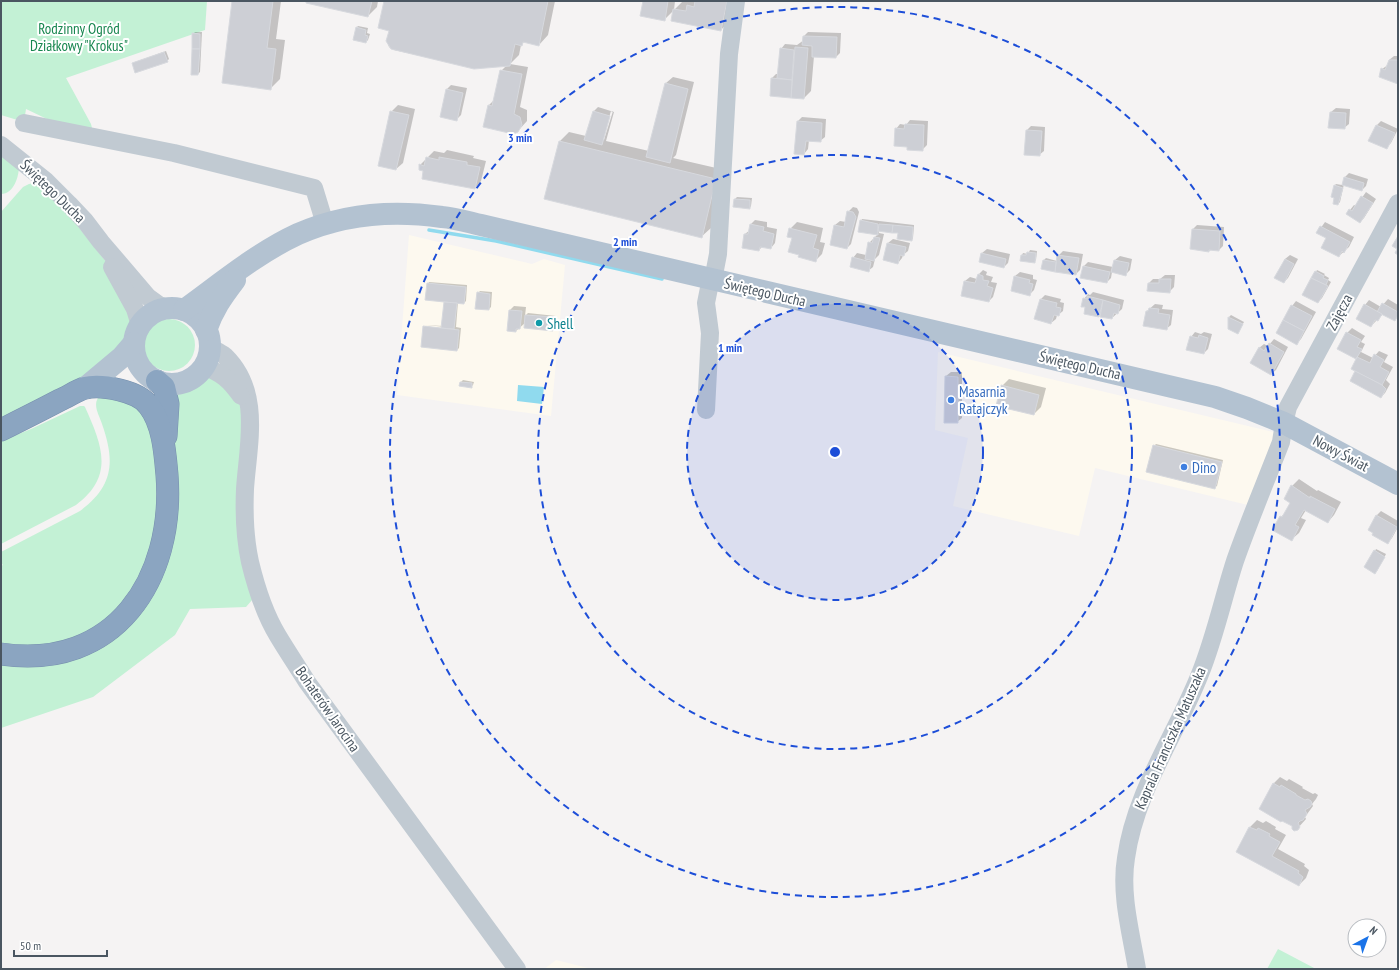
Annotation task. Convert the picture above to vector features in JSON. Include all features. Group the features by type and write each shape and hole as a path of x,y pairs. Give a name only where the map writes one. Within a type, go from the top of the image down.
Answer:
{"highway":[{"path":"1,654 17,657 42,656 82,646 110,630 131,610 152,575 159,556 168,509 165,455 168,404 164,387 150,375"},
{"path":"1,430 85,388 104,388 126,391 146,401 155,415 165,455"}],"main road":[{"name":"Świętego Ducha","path":"176,309 277,245 298,234 325,224 356,217 386,214 442,217 1215,398 1247,408 1284,423"},
{"name":"Świętego Ducha","path":"206,347 213,311 223,295 248,264"},
{"path":"176,309 197,318 206,347 197,374 183,381 168,383 135,370 85,388 122,357 152,313 176,309"},
{"path":"137,334 134,352 138,361 150,375"},
{"name":"Nowy Świat","path":"1284,423 1398,484"}],"street":[{"path":"706,410 710,333 706,303 709,288 713,280 718,254 729,54 736,1"},
{"path":"24,123 174,152 314,188 325,224"},
{"name":"Świętego Ducha","path":"1,144 46,181 85,221 100,242 148,297 158,305 176,309"},
{"name":"Zajęcza","path":"1284,423 1288,407 1398,203"},
{"name":"Świętego Ducha","path":"100,242 135,309 137,334"},
{"name":"Bohaterów Jarocina","path":"206,347 216,371 227,378 234,385 250,410 251,420 245,491 246,529 250,561 258,593 277,634 307,682 517,969"},
{"name":"Kaprala Franciszka Matuszaka","path":"1137,969 1125,895 1125,860 1131,828 1142,797 1191,697 1202,670 1235,560 1281,442 1284,423"}],"shaded area":[{"path":"409,235 532,264 544,259 565,265 551,416 397,395"},
{"path":"938,352 1277,433 1252,506 1095,468 1079,536 953,506 968,438 935,430"},
{"path":"556,960 592,969 544,969"}],"green space":[{"name":"Rodzinny Ogród Działkowy \"Krokus\"","path":"1,1 207,1 205,30 66,78 91,124 93,132 47,119 26,109 24,122 1,115"},
{"path":"1,153 19,166 15,184 9,191 1,194"},
{"path":"38,182 53,195 107,263 134,319 129,339 118,356 62,389 1,420 1,212 23,187"},
{"path":"164,319 174,319 188,326 195,340 195,350 188,364 174,371 164,371 154,367 147,360 143,350 143,340 147,330 154,323"},
{"path":"206,374 211,374 241,402 252,600 246,607 190,609 175,635 93,697 1,728 1,662 34,663 146,600 175,385 187,383"},
{"path":"129,397 155,432 157,519 150,560 114,616 62,645 1,647 1,566 3,565 1,563 1,552 80,511 100,492 109,472 110,461 106,437 96,404 98,398"},
{"path":"80,406 85,407 100,447 102,459 96,483 88,494 76,505 1,544 1,441"},
{"path":"1278,949 1316,969 1267,969"}],"water":[{"path":"518,385 544,387 542,404 517,401"}],"building":[{"path":"232,1 273,1 267,48 276,49 271,90 222,83"},
{"path":"306,1 372,1 368,17 306,3"},
{"path":"384,1 548,1 539,46 523,42 522,46 515,44 510,66 474,69 391,49 386,41 389,31 378,28"},
{"path":"643,1 668,1 665,21 640,16"},
{"path":"695,1 727,1 721,31 671,21 673,9 686,11 687,5 694,7"},
{"path":"356,27 366,30 365,35 368,36 366,43 353,40"},
{"path":"192,33 200,34 200,49 192,49"},
{"path":"803,36 837,37 836,58 812,57 812,46 802,45"},
{"path":"795,47 808,48 804,99 791,98"},
{"path":"780,48 794,50 792,80 777,78"},
{"path":"192,49 200,49 198,75 191,75"},
{"path":"164,52 168,62 135,73 132,63"},
{"path":"1389,60 1398,60 1398,84 1379,77 1381,68 1385,70"},
{"path":"500,70 522,74 514,114 520,117 522,125 518,132 513,134 483,127 488,105 492,106"},
{"path":"771,78 792,80 791,98 770,96"},
{"path":"665,83 688,89 670,163 646,157"},
{"path":"446,89 463,93 457,121 440,117"},
{"path":"390,111 409,115 396,170 378,166"},
{"path":"593,111 610,116 602,145 584,140"},
{"path":"1330,112 1346,113 1345,129 1328,128"},
{"path":"797,121 822,123 821,142 806,141 804,155 794,154"},
{"path":"905,124 924,125 923,151 907,150 907,147 894,146 895,128 904,129"},
{"path":"1376,125 1395,133 1387,149 1368,141"},
{"path":"1026,130 1042,131 1040,156 1024,155"},
{"path":"559,141 716,179 702,238 544,199"},
{"path":"426,157 439,160 439,157 467,162 467,165 480,167 475,189 422,179 423,171 419,170 419,164 424,166"},
{"path":"1344,177 1364,183 1362,191 1342,185"},
{"path":"1334,185 1343,188 1338,205 1333,204 1334,198 1331,197"},
{"path":"1361,196 1373,203 1360,223 1346,214 1349,209 1352,211"},
{"path":"734,199 750,200 750,209 733,207"},
{"path":"847,211 853,212 856,217 847,249 830,245 834,225 844,227"},
{"path":"860,220 878,224 878,235 858,232"},
{"path":"750,224 764,227 763,231 774,234 771,249 760,247 759,251 742,248 744,234 748,234"},
{"path":"879,224 893,225 892,233 878,231"},
{"path":"893,225 913,227 912,241 897,239 898,233 892,233"},
{"path":"1320,226 1350,242 1344,253 1342,251 1339,257 1321,248 1326,238 1316,233"},
{"path":"789,228 817,235 813,248 819,250 816,262 798,257 799,255 788,252 792,238 787,237"},
{"path":"1192,229 1220,231 1219,251 1209,250 1209,252 1190,249"},
{"path":"1398,236 1398,255 1395,253 1397,249 1392,246"},
{"path":"874,237 880,238 874,261 865,259 868,242 872,243"},
{"path":"887,243 906,247 904,256 900,255 898,264 883,260"},
{"path":"1027,252 1036,253 1035,263 1020,261 1021,255 1026,255"},
{"path":"981,253 1006,259 1004,268 979,262"},
{"path":"1057,255 1079,258 1076,275 1055,272"},
{"path":"852,257 871,262 869,272 850,267"},
{"path":"1285,259 1294,264 1284,283 1274,278"},
{"path":"1043,260 1056,262 1055,272 1041,269"},
{"path":"1114,260 1129,263 1126,276 1111,272"},
{"path":"1083,266 1110,272 1107,283 1080,278"},
{"path":"1315,271 1324,276 1323,278 1328,280 1326,285 1311,278"},
{"path":"978,274 983,276 983,280 989,281 987,286 993,288 989,302 961,296 964,281 975,283"},
{"path":"1014,276 1030,280 1029,283 1033,284 1030,296 1011,291"},
{"path":"1311,278 1328,286 1318,303 1302,295"},
{"path":"1159,279 1171,279 1170,293 1147,291 1148,283 1159,283"},
{"path":"427,283 466,287 464,304 425,300"},
{"path":"477,292 490,294 489,310 475,309"},
{"path":"1087,296 1103,300 1099,317 1084,314 1085,307 1081,307 1083,298 1087,299"},
{"path":"1040,299 1057,303 1056,307 1061,308 1059,316 1054,315 1051,324 1034,319"},
{"path":"1103,300 1120,305 1118,314 1114,313 1112,319 1100,317"},
{"path":"444,302 457,303 454,329 441,328"},
{"path":"1382,303 1398,312 1395,321 1377,312"},
{"path":"1364,304 1382,314 1378,321 1375,320 1371,327 1356,319"},
{"path":"1291,305 1312,316 1304,331 1283,320"},
{"path":"1149,308 1159,309 1158,313 1170,315 1167,330 1143,326 1146,311 1148,311"},
{"name":"Shell","path":"509,310 522,311 520,329 516,329 516,332 507,331"},
{"name":"Shell","path":"525,315 555,317 553,331 524,328"},
{"path":"1228,317 1243,324 1238,334 1228,329"},
{"path":"1283,320 1304,331 1297,345 1276,333"},
{"path":"423,326 459,330 457,351 421,347"},
{"path":"1346,332 1361,340 1357,347 1362,349 1356,359 1337,349"},
{"path":"1199,335 1208,338 1204,354 1186,350 1190,336 1198,338"},
{"path":"1269,343 1284,352 1271,375 1250,363 1259,347 1264,351"},
{"path":"1374,354 1384,360 1380,367 1389,372 1382,385 1351,369 1357,357 1370,363"},
{"path":"1355,371 1382,385 1386,389 1381,398 1350,381"},
{"name":"Masarnia Ratajczyk","path":"945,376 958,377 958,423 944,423"},
{"path":"460,382 472,383 472,388 459,386"},
{"path":"1001,385 1039,395 1034,415 996,406"},
{"name":"Dino","path":"1153,445 1222,462 1215,489 1146,472"},
{"path":"1291,485 1310,498 1310,496 1335,509 1328,523 1304,510 1295,525 1299,527 1292,541 1272,530 1290,503 1284,499"},
{"path":"1376,515 1397,527 1388,544 1372,535 1373,533 1368,530"},
{"path":"1374,550 1385,557 1375,574 1364,567"},
{"path":"1273,783 1280,787 1281,785 1305,800 1308,799 1311,801 1312,804 1310,807 1305,810 1307,814 1303,820 1298,823 1300,827 1298,830 1294,831 1292,826 1282,821 1281,822 1259,809"},
{"path":"1249,827 1257,830 1258,828 1270,834 1269,836 1280,842 1272,856 1299,871 1298,873 1303,877 1299,886 1236,852"}],"waterway":[{"path":"429,230 496,241 662,279"}],"place":[{"name":"Shell","path":"539,323"},
{"name":"Masarnia Ratajczyk","path":"951,400"},
{"name":"Dino","path":"1184,467"}]}
